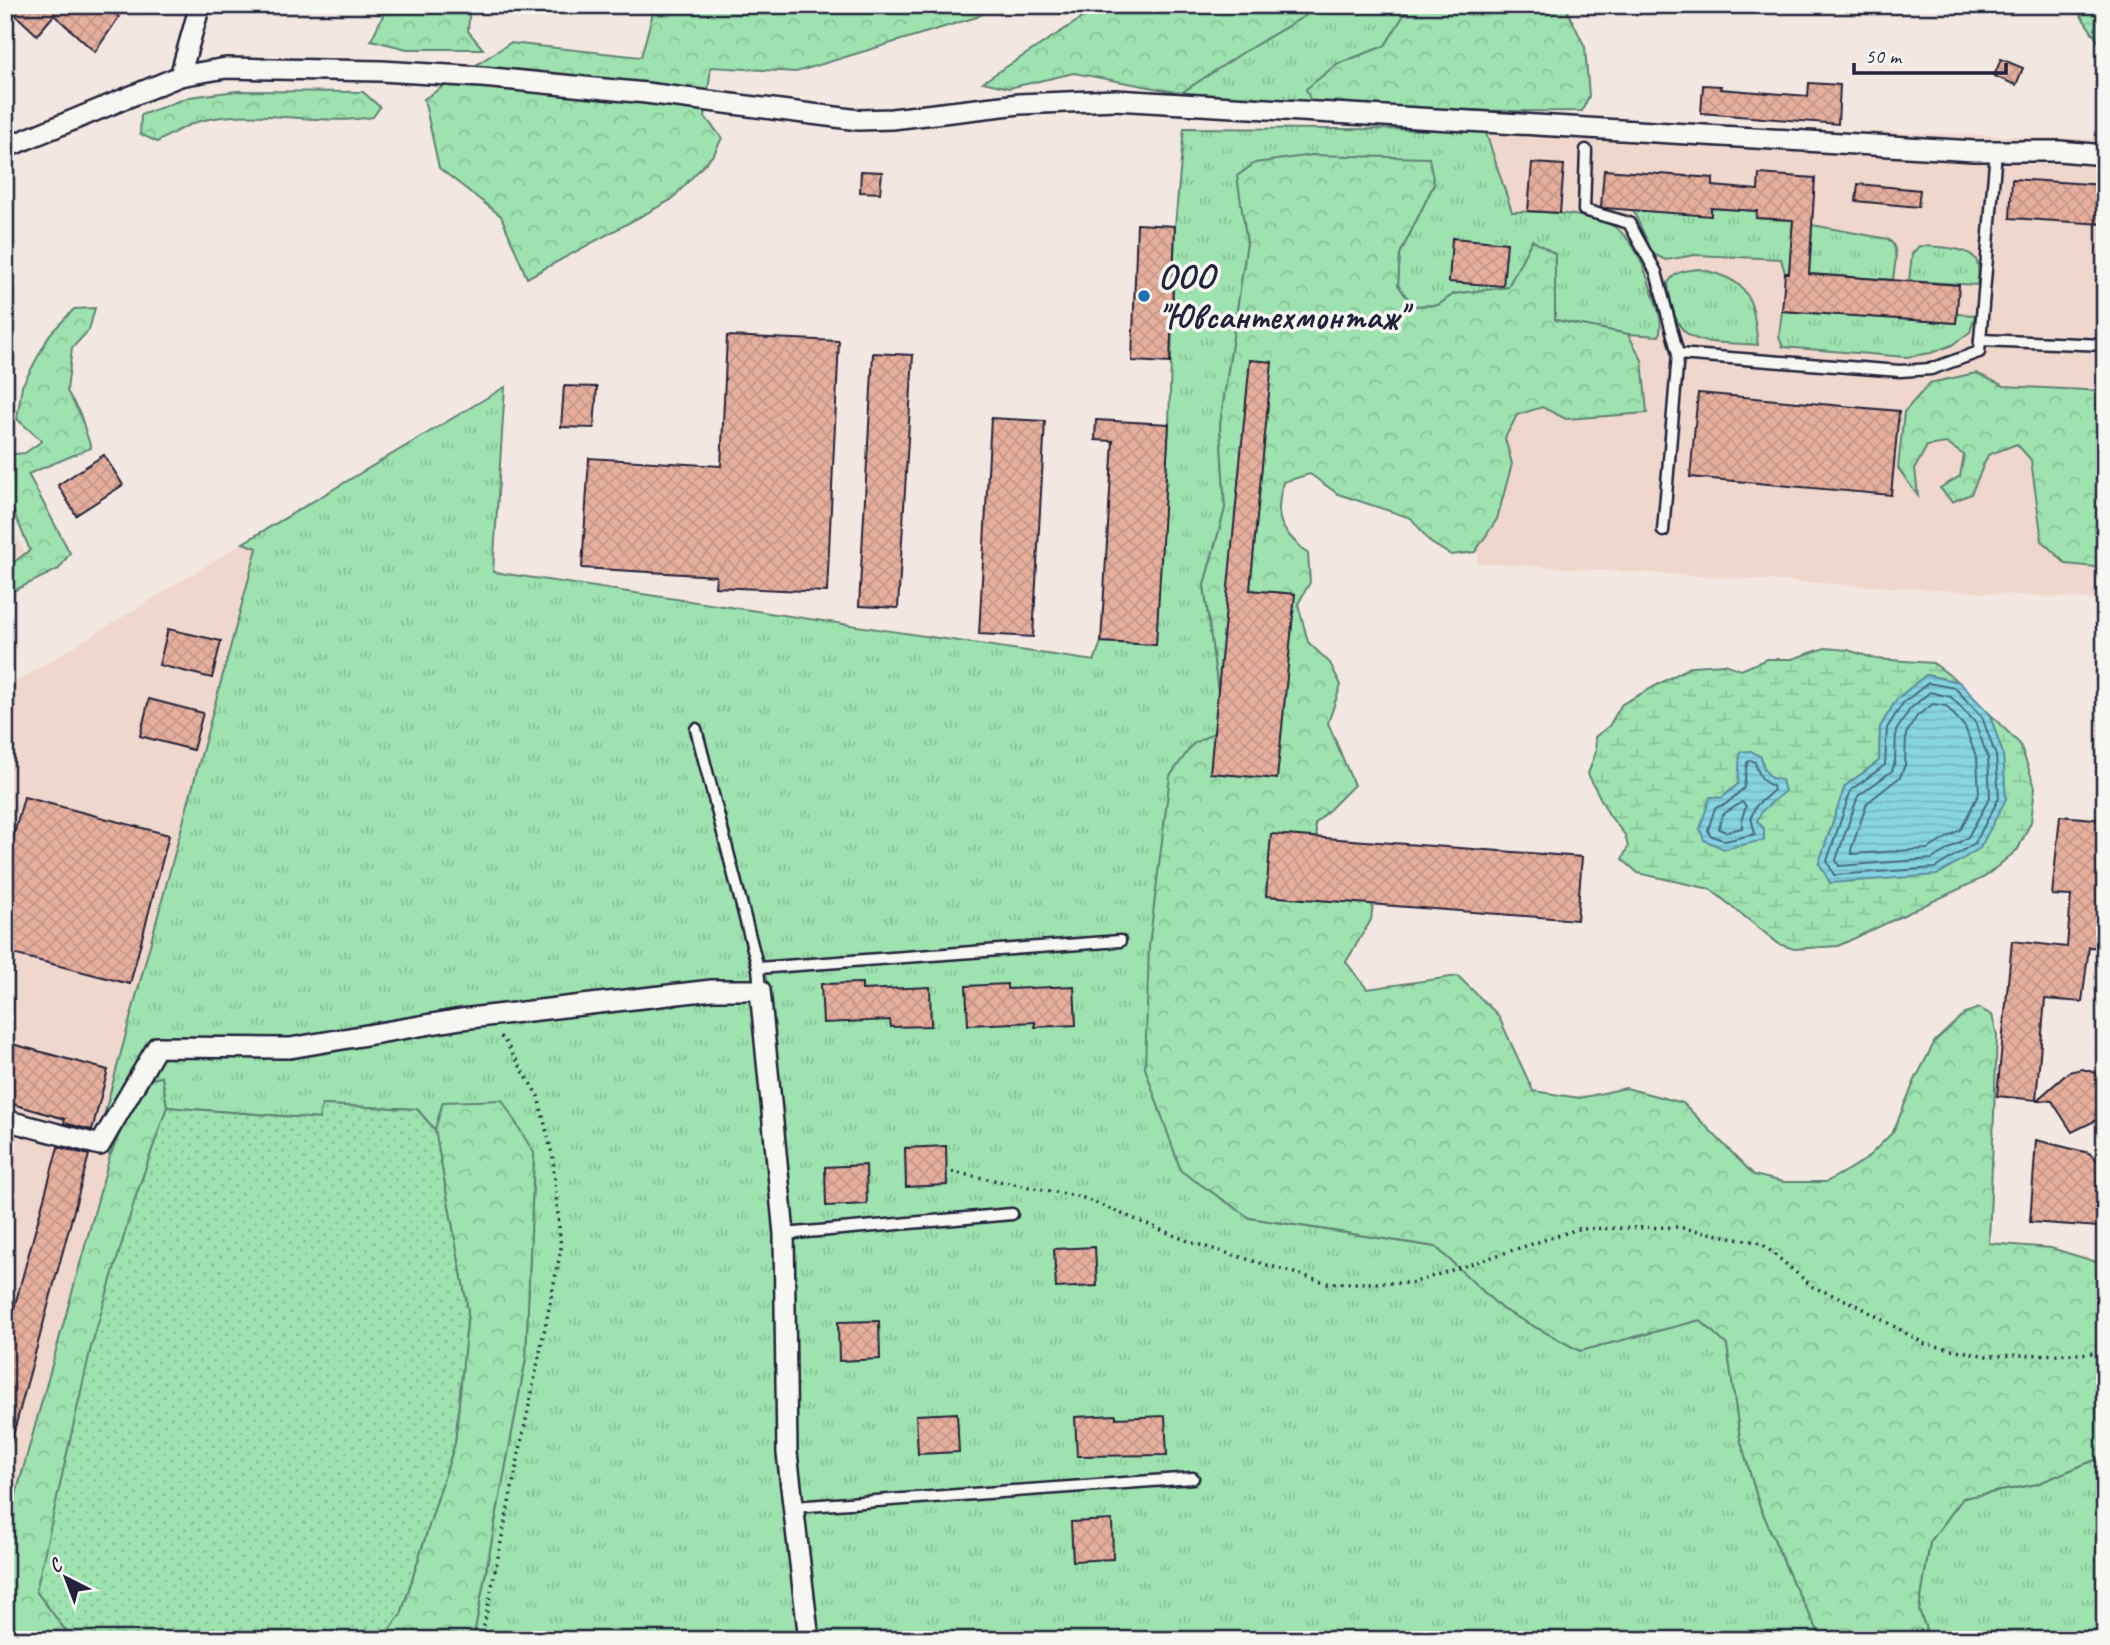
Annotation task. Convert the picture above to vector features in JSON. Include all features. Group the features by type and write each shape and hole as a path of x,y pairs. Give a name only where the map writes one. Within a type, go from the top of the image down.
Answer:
{"street":[{"path":"180,76 200,5"},
{"path":"5,148 180,76 226,68 406,72 646,93 859,120 892,120 1019,104 1115,100 2105,155"},
{"path":"5,1120 100,1145 158,1047 290,1048 461,1020 712,990 760,990 784,1234 788,1452 809,1640"}],"lane":[{"path":"1586,150 1584,210 1629,223 1656,272 1678,354 1663,531"},
{"path":"1678,354 1900,372 1931,369 1979,352 1996,151"},
{"path":"1980,340 2105,345"},
{"path":"696,729 758,968 760,990"},
{"path":"758,968 1120,941"},
{"path":"784,1234 1012,1214"},
{"path":"794,1507 1193,1478"}],"path":[{"path":"481,1640 561,1250 553,1158 538,1096 503,1038 492,1034"},
{"path":"952,1172 1081,1196 1193,1243 1328,1283 1412,1283 1578,1229 1678,1227 1761,1243 1813,1287 1855,1304 1925,1344 1987,1356 2105,1353"}],"shaded area":[{"path":"1488,113 1796,129 2105,139 2105,600 1477,563 1513,213 1485,130"},
{"path":"5,516 37,573 5,591"},
{"path":"243,543 257,548 99,1134 5,1109 5,689"},
{"path":"5,1129 110,1156 5,1534"}],"green space":[{"path":"388,5 470,5 468,31 483,49 407,49 371,40"},
{"path":"655,5 995,5 977,17 796,72 711,67 705,117 722,138 714,154 671,200 527,278 501,216 439,168 424,99 510,43 641,57"},
{"path":"1102,5 1323,5 1181,93 1074,73 1009,88 983,82"},
{"path":"1323,5 1410,5 1385,46 1337,64 1314,109 1181,93 1242,53"},
{"path":"1410,5 1572,5 1568,12 1585,47 1589,96 1582,111 1314,109 1306,89 1337,64 1385,46"},
{"path":"2076,5 2105,5 2105,51 2079,13"},
{"path":"237,91 363,92 380,107 373,117 352,119 243,115 221,117 194,123 157,142 140,134 141,115 189,97"},
{"path":"1184,128 1485,130 1512,212 1564,214 1604,222 1627,238 1642,263 1659,312 1659,336 1628,334 1555,320 1555,254 1532,241 1508,287 1454,294 1438,305 1413,306 1398,285 1400,254 1434,184 1238,176 1247,243 1220,425 1225,509 1204,585 1223,728 1250,1218 1436,1247 1502,1309 1580,1351 1700,1320 1727,1345 1740,1438 1759,1504 1793,1583 1823,1640 473,1640 526,1358 534,1153 443,1102 435,1130 417,1109 322,1105 320,1119 167,1107 162,1077 141,1081 110,1156 99,1134 257,548 243,543 505,387 493,572 1094,661 1101,642 1155,645 1169,424 1175,226"},
{"path":"1312,155 1429,158 1434,184 1400,254 1398,285 1413,306 1438,305 1454,294 1508,287 1532,240 1555,254 1555,320 1628,334 1642,360 1647,413 1566,419 1542,407 1517,415 1505,438 1512,464 1497,519 1475,552 1451,555 1431,543 1411,518 1338,494 1310,474 1283,482 1279,506 1281,523 1308,554 1310,582 1298,604 1308,642 1330,663 1341,685 1328,723 1354,785 1315,824 1317,837 1374,894 1371,920 1346,962 1367,989 1458,976 1498,1015 1533,1091 1580,1098 1626,1088 1683,1103 1754,1175 1783,1182 1826,1182 1865,1160 1893,1132 1935,1041 1965,1013 1979,1008 1992,1015 1997,1035 1989,1243 2051,1248 2105,1263 2105,1459 2099,1458 2037,1484 1963,1498 1930,1542 1919,1610 1930,1640 1823,1640 1793,1583 1759,1504 1740,1438 1727,1345 1700,1320 1580,1351 1502,1309 1436,1247 1250,1218 1181,1171 1145,1068 1149,946 1170,776 1193,744 1223,728 1204,585 1225,509 1220,425 1247,243 1237,176 1255,163"},
{"path":"1711,208 1757,211 1757,218 1793,220 1789,273 1785,273 1781,259 1695,255 1666,260 1653,254 1633,210 1710,215"},
{"path":"1812,225 1888,239 1896,252 1893,280 1809,274"},
{"path":"1919,246 1951,248 1974,257 1979,274 1977,285 1909,281 1912,254"},
{"path":"1699,269 1729,279 1746,293 1754,314 1758,345 1706,341 1685,332 1677,321 1668,283 1678,273"},
{"path":"95,308 89,330 72,348 67,391 80,414 91,448 28,474 70,553 59,569 5,595 5,569 30,550 5,492 5,455 25,453 42,441 17,419 22,386 50,334 74,309"},
{"path":"1782,311 1956,323 1957,314 1975,315 1970,332 1952,345 1931,353 1906,357 1783,347 1779,337"},
{"path":"1976,373 2004,386 2105,391 2105,568 2066,564 2042,541 2031,460 2017,444 1988,455 1971,494 1952,502 1940,488 1960,476 1964,455 1946,443 1927,446 1915,468 1918,496 1898,468 1904,412 1930,383"},
{"path":"1825,648 1848,650 1876,659 1933,663 1959,682 1926,675 1897,699 1880,727 1879,761 1845,786 1819,863 2003,754 1989,713 2020,744 2035,787 2031,822 2018,849 1985,877 1838,946 1794,949 1779,944 1710,889 1638,873 1622,859 1628,847 1625,835 1609,815 1588,774 1596,751 1595,737 1609,726 1622,704 1692,666 1725,664 1741,670 1767,659 1792,659","holes":["1741,752 1761,757 1764,769 1771,778 1757,821 1764,829 1710,797 1722,798 1738,784"]},
{"path":"162,1077 167,1107 135,1199 36,1591 73,1640 5,1640 5,1534 110,1156 141,1081"},
{"path":"502,1100 534,1153 526,1358 473,1640 381,1640 401,1614 455,1443 468,1311 435,1130 443,1102"},
{"path":"322,1105 417,1109 435,1130 468,1311 455,1443 401,1614 381,1640 73,1640 36,1591 91,1347 135,1199 167,1107 319,1119"},
{"path":"2099,1458 2105,1459 2105,1640 1930,1640 1919,1610 1930,1542 1963,1498 2037,1484"}],"water":[{"path":"1926,675 1959,682 1989,713 2003,754 2006,799 1980,848 1937,875 1830,883 1819,863 1845,786 1879,761 1880,727 1897,699"},
{"path":"1751,751 1761,757 1764,769 1771,778 1782,780 1785,791 1762,811 1757,821 1764,829 1764,840 1724,849 1704,840 1700,829 1710,797 1722,798 1738,784 1740,752"}],"building":[{"path":"5,5 105,5 119,17 95,52 54,15 37,35"},
{"path":"2001,59 2023,68 2016,85 1994,76"},
{"path":"1809,83 1840,85 1838,124 1701,113 1703,85 1721,86 1720,89 1808,96"},
{"path":"1532,163 1564,165 1560,213 1528,211"},
{"path":"1604,170 1713,178 1713,186 1758,190 1759,174 1815,178 1809,274 1959,285 1956,323 1782,311 1785,273 1789,273 1793,220 1756,218 1757,211 1711,208 1711,216 1604,208 1601,207"},
{"path":"861,171 882,172 880,193 860,192"},
{"path":"2012,179 2105,185 2103,224 2010,218"},
{"path":"1858,184 1920,190 1918,207 1856,201"},
{"path":"1137,224 1175,226 1170,363 1132,361"},
{"path":"1452,238 1507,243 1503,286 1449,282"},
{"path":"727,336 839,341 827,592 715,587 716,576 582,568 589,458 721,466"},
{"path":"873,353 913,355 898,608 859,606"},
{"path":"1250,360 1272,362 1250,590 1295,594 1277,779 1210,773"},
{"path":"564,386 597,387 594,428 561,427"},
{"path":"1698,393 1899,411 1891,495 1690,477"},
{"path":"991,418 1045,421 1033,637 979,634"},
{"path":"1096,420 1169,424 1156,645 1101,642 1113,441 1095,440"},
{"path":"104,455 123,485 76,515 58,485"},
{"path":"168,629 221,641 212,678 159,665"},
{"path":"149,699 203,713 193,750 140,736"},
{"path":"24,797 169,835 130,984 5,952 5,868"},
{"path":"2060,816 2105,820 2105,948 2089,947 2082,1002 2045,999 2036,1100 1997,1096 2012,941 2067,947 2071,896 2052,895"},
{"path":"1271,834 1582,857 1577,920 1266,896"},
{"path":"862,983 862,990 930,987 931,1026 891,1027 890,1020 823,1023 821,984"},
{"path":"1007,984 1007,989 1074,986 1076,1025 1035,1027 1035,1022 968,1025 966,986"},
{"path":"5,1042 108,1070 92,1130 64,1123 65,1119 5,1102"},
{"path":"2082,1069 2096,1073 2105,1082 2105,1111 2099,1119 2072,1132 2052,1101 2037,1100 2069,1072"},
{"path":"2036,1140 2089,1153 2104,1167 2099,1227 2030,1222"},
{"path":"946,1146 947,1185 906,1187 905,1148"},
{"path":"58,1147 89,1155 10,1446 5,1445 5,1341"},
{"path":"866,1165 867,1204 826,1206 825,1167"},
{"path":"1095,1247 1097,1286 1056,1288 1054,1249"},
{"path":"879,1321 880,1359 839,1361 838,1322"},
{"path":"957,1413 959,1452 918,1454 916,1415"},
{"path":"1116,1415 1116,1418 1165,1416 1167,1455 1077,1456 1075,1417"},
{"path":"1112,1520 1113,1559 1073,1561 1071,1522"}],"place":[{"name":"ООО \"Ювсантехмонтаж\"","path":"1144,296"}]}
